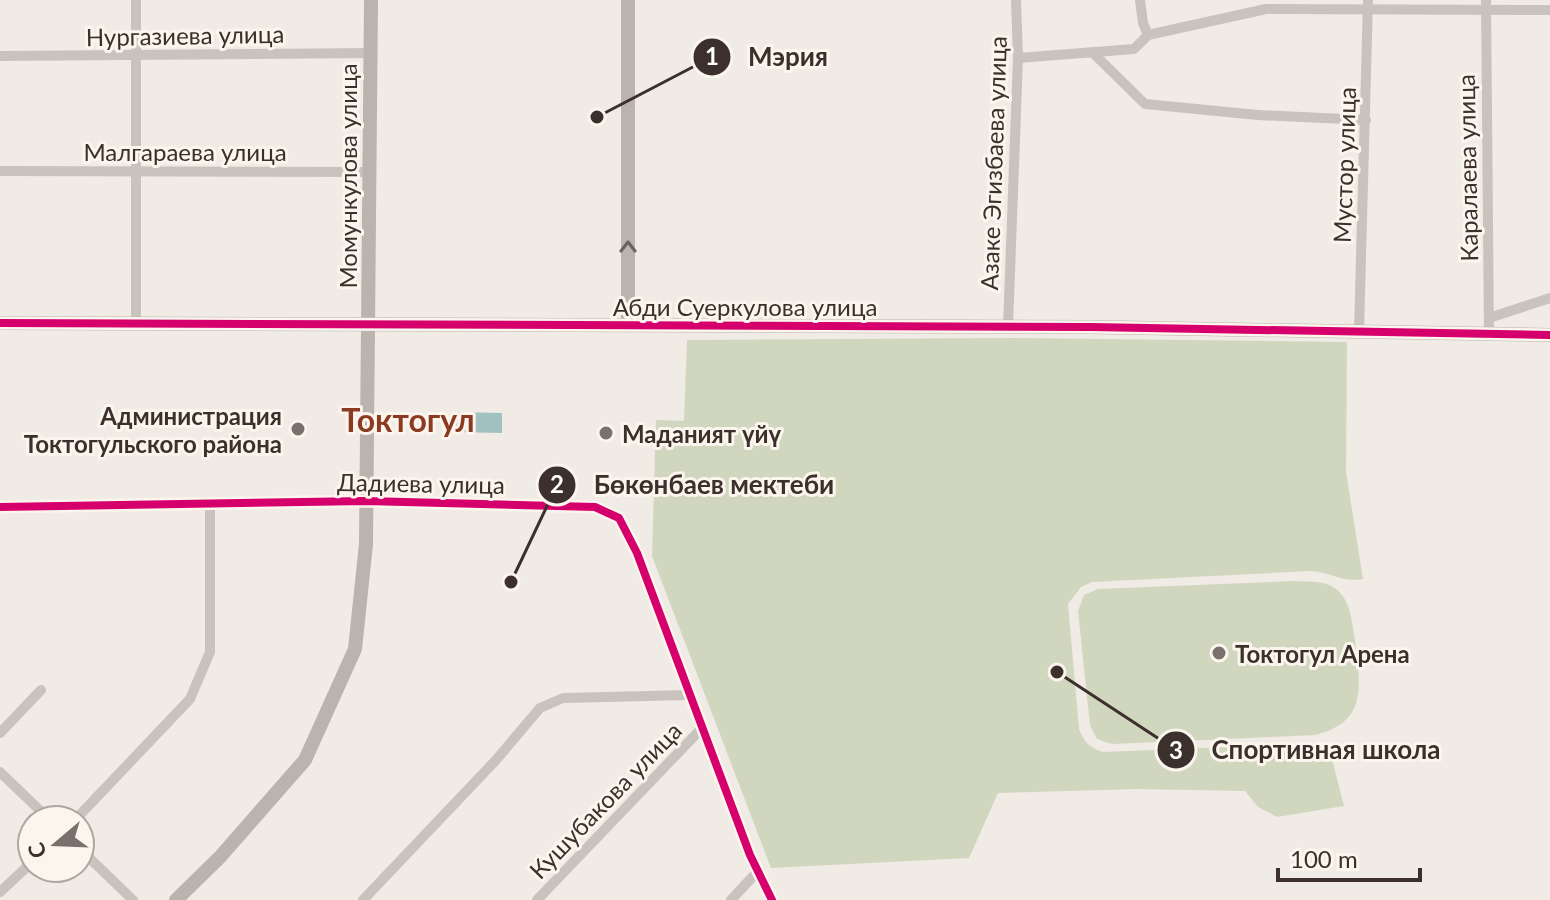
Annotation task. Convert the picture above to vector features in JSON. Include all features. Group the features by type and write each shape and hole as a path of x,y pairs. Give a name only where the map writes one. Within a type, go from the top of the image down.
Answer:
{"street":[{"path":"136,0 136,324"},
{"name":"Момункулова улица","path":"176,900 220,857 305,760 355,649 366,544 371,0"},
{"path":"628,0 628,325"},
{"name":"Азаке Эгизбаева улица","path":"1008,326 1018,58 1016,0"},
{"path":"1140,0 1148,35"},
{"path":"1018,58 1134,49 1148,35 1266,9 1368,4 1486,5 1550,10"},
{"name":"Мустор улица","path":"1359,331 1368,4"},
{"name":"Каралаева улица","path":"1486,5 1489,336"},
{"path":"1092,52 1145,104 1258,115 1366,120"},
{"name":"Нургазиева улица","path":"0,56 370,53"},
{"name":"Малгараева улица","path":"0,171 369,172"},
{"path":"1489,318 1550,298"},
{"name":"Абди Суеркулова улица","path":"0,323 1008,326 1550,335"},
{"name":"Дадиева улица","path":"0,507 366,501 595,507 619,518 637,553 702,728 772,900"},
{"path":"90,804 190,699 210,652 210,504"},
{"path":"0,733 41,690"},
{"path":"363,900 496,760 540,708 563,698 690,695"},
{"name":"Кушубакова улица","path":"537,900 702,728"},
{"path":"0,772 33,804"},
{"path":"96,864 133,900"},
{"path":"731,900 758,871"},
{"path":"0,892 16,877"}],"green space":[{"path":"1013,338 1347,342 1346,472 1363,579 1349,580 1310,571 1092,582 1081,587 1068,604 1079,729 1091,746 1103,752 1328,743 1344,806 1277,817 1258,807 1245,791 1137,789 998,793 969,858 771,868 652,556 656,420 684,421 687,340"},
{"name":"Токтогул Арена","path":"1294,581 1332,586 1348,606 1359,686 1353,711 1345,721 1315,735 1112,744 1097,739 1090,725 1078,611 1084,595 1098,589"}],"water":[{"path":"454,412 502,413 502,433 454,432"}],"cycle path":[{"path":"0,323 1091,327 1550,335"},
{"path":"0,507 366,501 595,507 619,518 637,553 750,855 772,900"}],"place":[{"name":"Мэрия","path":"597,117"},
{"name":"Администрация Токтогульского района","path":"298,429"},
{"name":"Маданият үйү","path":"606,433"},
{"name":"Бөкөнбаев мектеби","path":"511,582"},
{"name":"Токтогул Арена","path":"1219,653"},
{"name":"Спортивная школа","path":"1057,672"}],"district":[{"name":"Токтогул","path":"408,419"}]}
